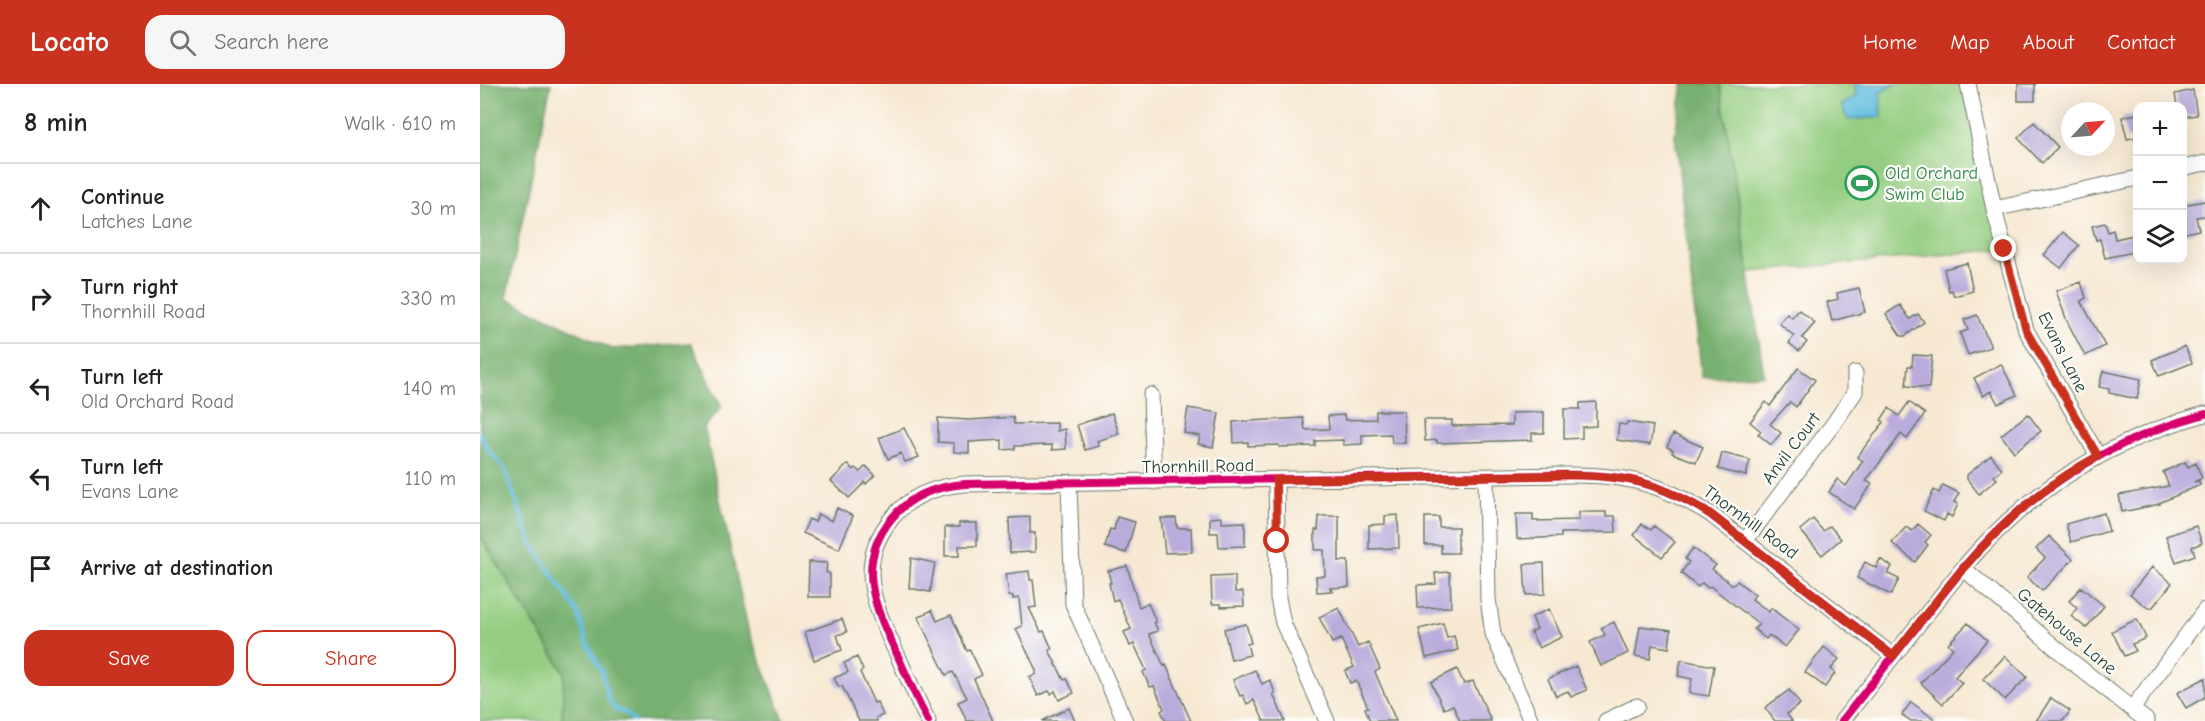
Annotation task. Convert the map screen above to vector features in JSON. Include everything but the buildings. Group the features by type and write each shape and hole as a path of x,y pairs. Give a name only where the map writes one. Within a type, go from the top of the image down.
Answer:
{"street":[{"name":"Evans Lane","path":"1968,84 1994,209 2026,330 2098,456"},
{"path":"2187,167 2205,163"},
{"path":"1994,209 2133,179"},
{"name":"Anvil Court","path":"1745,541 1855,392 1855,373"},
{"path":"1151,394 1154,482"},
{"path":"1842,721 1963,568 2018,511 2060,479 2098,456 2149,432 2205,414"},
{"name":"Thornhill Road","path":"928,721 876,607 871,585 872,566 875,548 883,530 906,504 927,492 948,485 1585,475 1649,483 1688,501 1745,541 1893,656"},
{"path":"1486,477 1488,599 1493,634 1531,721"},
{"path":"1276,480 1278,598 1283,623 1327,721"},
{"path":"1069,483 1073,604 1125,721"},
{"name":"Gatehouse Lane","path":"1963,568 2071,661 2147,721"},
{"path":"2132,710 2205,610"},
{"path":"1606,721 1637,706"}],"green space":[{"path":"480,84 551,84 506,298 612,349 691,343 722,407 704,427 748,629 784,721 562,721 564,672 480,536"},
{"path":"1683,84 1720,84 1764,375 1702,377 1675,135"},
{"name":"Old Orchard Swim Club","path":"1720,84 1968,84 2004,249 1749,272"},
{"path":"480,536 564,672 562,721 480,721"}],"water":[{"path":"1855,84 1897,84 1880,92 1882,117 1848,120 1841,105 1856,97"}],"waterway":[{"path":"480,434 487,448 504,468 531,542 578,613 586,641 602,672 608,699 615,709 626,713 634,721"}],"cycle path":[{"path":"1842,721 1963,568 2014,516 2072,472 2103,454 2136,438 2205,414"},
{"path":"928,721 882,619 872,586 871,569 880,535 899,510 916,498 934,490 965,484 1572,475 1628,479 1660,488 1710,514 1893,656"}],"place":[{"name":"Old Orchard Swim Club","path":"1862,183"}],"route":[{"path":"1277,541 1276,480 1585,475 1649,483 1710,514 1893,656 1963,568 2006,522 2038,494 2082,464 2098,456 2026,330 2004,249"}]}
